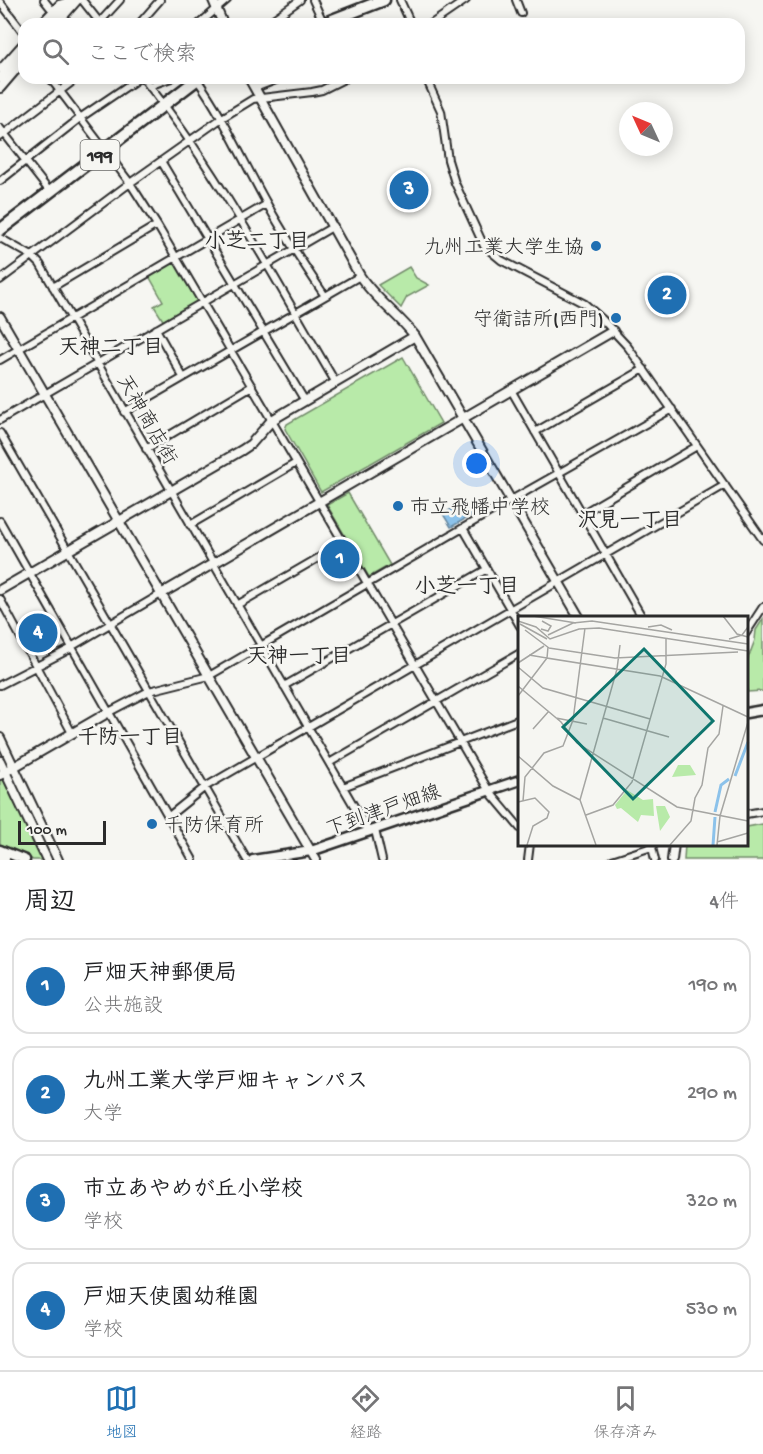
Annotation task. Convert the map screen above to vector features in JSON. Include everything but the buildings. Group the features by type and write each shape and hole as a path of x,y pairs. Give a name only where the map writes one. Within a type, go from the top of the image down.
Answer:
{"highway":[{"path":"338,18 384,0"},
{"name":"199","path":"0,230 190,84"}],"main road":[{"path":"748,713 763,710"},
{"name":"下到津戸畑線","path":"253,860 311,851 518,781"},
{"path":"0,850 25,860"},
{"path":"0,858 4,860"}],"street":[{"path":"44,0 52,10"},
{"path":"61,18 77,0"},
{"path":"82,0 96,18"},
{"path":"104,18 120,0"},
{"path":"144,18 160,0"},
{"path":"204,18 215,4 227,0"},
{"path":"274,18 300,0"},
{"path":"314,0 321,18"},
{"path":"400,0 408,18"},
{"path":"440,18 466,0"},
{"path":"516,0 521,13"},
{"path":"45,18 59,4 68,1"},
{"path":"53,18 68,1"},
{"path":"0,2 18,25"},
{"path":"215,4 221,18"},
{"path":"1,65 18,48"},
{"path":"0,78 18,58"},
{"path":"0,88 18,67"},
{"path":"55,84 158,225 489,791 518,826"},
{"path":"50,192 2,133 69,84"},
{"path":"0,181 80,118 132,84"},
{"path":"154,84 149,86 189,141 240,220 336,383"},
{"path":"201,84 222,118 267,204 325,296"},
{"path":"253,84 360,276 376,297 406,324 415,336 578,616"},
{"path":"255,88 265,84"},
{"path":"0,279 129,183 253,99 322,90 334,84"},
{"path":"429,84 441,111 448,160 455,183 487,249 495,256 585,304 613,330 644,369 763,540"},
{"path":"161,161 305,401"},
{"path":"0,360 267,204"},
{"path":"53,287 158,225"},
{"path":"0,420 334,226"},
{"path":"0,238 32,256"},
{"name":"天神商店街","path":"32,256 40,264 308,728 372,831 382,860"},
{"path":"124,412 360,276"},
{"path":"1,320 316,860"},
{"path":"156,329 183,377"},
{"path":"0,685 71,648 110,623 613,330"},
{"path":"0,590 250,444 273,420 415,336"},
{"path":"535,432 644,369"},
{"path":"146,449 252,386"},
{"path":"511,390 641,616"},
{"path":"3,774 109,712 149,692 209,676 672,409"},
{"path":"0,433 247,860"},
{"path":"583,513 698,446"},
{"path":"190,525 296,463"},
{"path":"169,816 205,787 725,486"},
{"path":"0,521 193,860"},
{"path":"463,528 518,623"},
{"path":"237,605 344,543"},
{"path":"284,686 487,569"},
{"path":"0,599 72,734"},
{"path":"748,629 763,607"},
{"path":"329,763 518,654"},
{"path":"343,787 518,720"},
{"path":"0,738 58,860"},
{"path":"0,761 3,774 47,860"},
{"path":"748,814 763,811"},
{"path":"528,860 530,845"},
{"path":"612,860 653,845 655,860"},
{"path":"672,860 674,845"}],"green space":[{"path":"175,262 198,301 164,322 154,306 163,301 149,276"},
{"path":"409,267 416,278 429,285 407,297 401,308 378,285"},
{"path":"403,357 441,423 321,492 285,429 287,424"},
{"path":"348,493 390,565 369,577 327,505"},
{"path":"763,619 763,691 748,692 748,658 756,630"},
{"path":"10,773 50,860 33,860 0,844 0,779"},
{"path":"763,824 763,860 684,860 685,845 748,845 748,827"}],"water":[{"path":"464,502 472,515 451,527 443,514"}],"place":[{"name":"市立あやめが丘小学校","path":"409,190"},
{"name":"九州工業大学生協","path":"596,246"},
{"name":"九州工業大学戸畑キャンパス","path":"667,295"},
{"name":"守衛詰所(西門)","path":"616,318"},
{"name":"市立飛幡中学校","path":"398,506"},
{"name":"戸畑天神郵便局","path":"340,559"},
{"name":"戸畑天使園幼稚園","path":"38,633"},
{"name":"千防保育所","path":"152,824"}],"district":[{"name":"小芝二丁目","path":"257,240"},
{"name":"天神二丁目","path":"111,346"},
{"name":"沢見一丁目","path":"630,519"},
{"name":"小芝一丁目","path":"467,585"},
{"name":"天神一丁目","path":"299,655"},
{"name":"千防一丁目","path":"130,736"}]}
